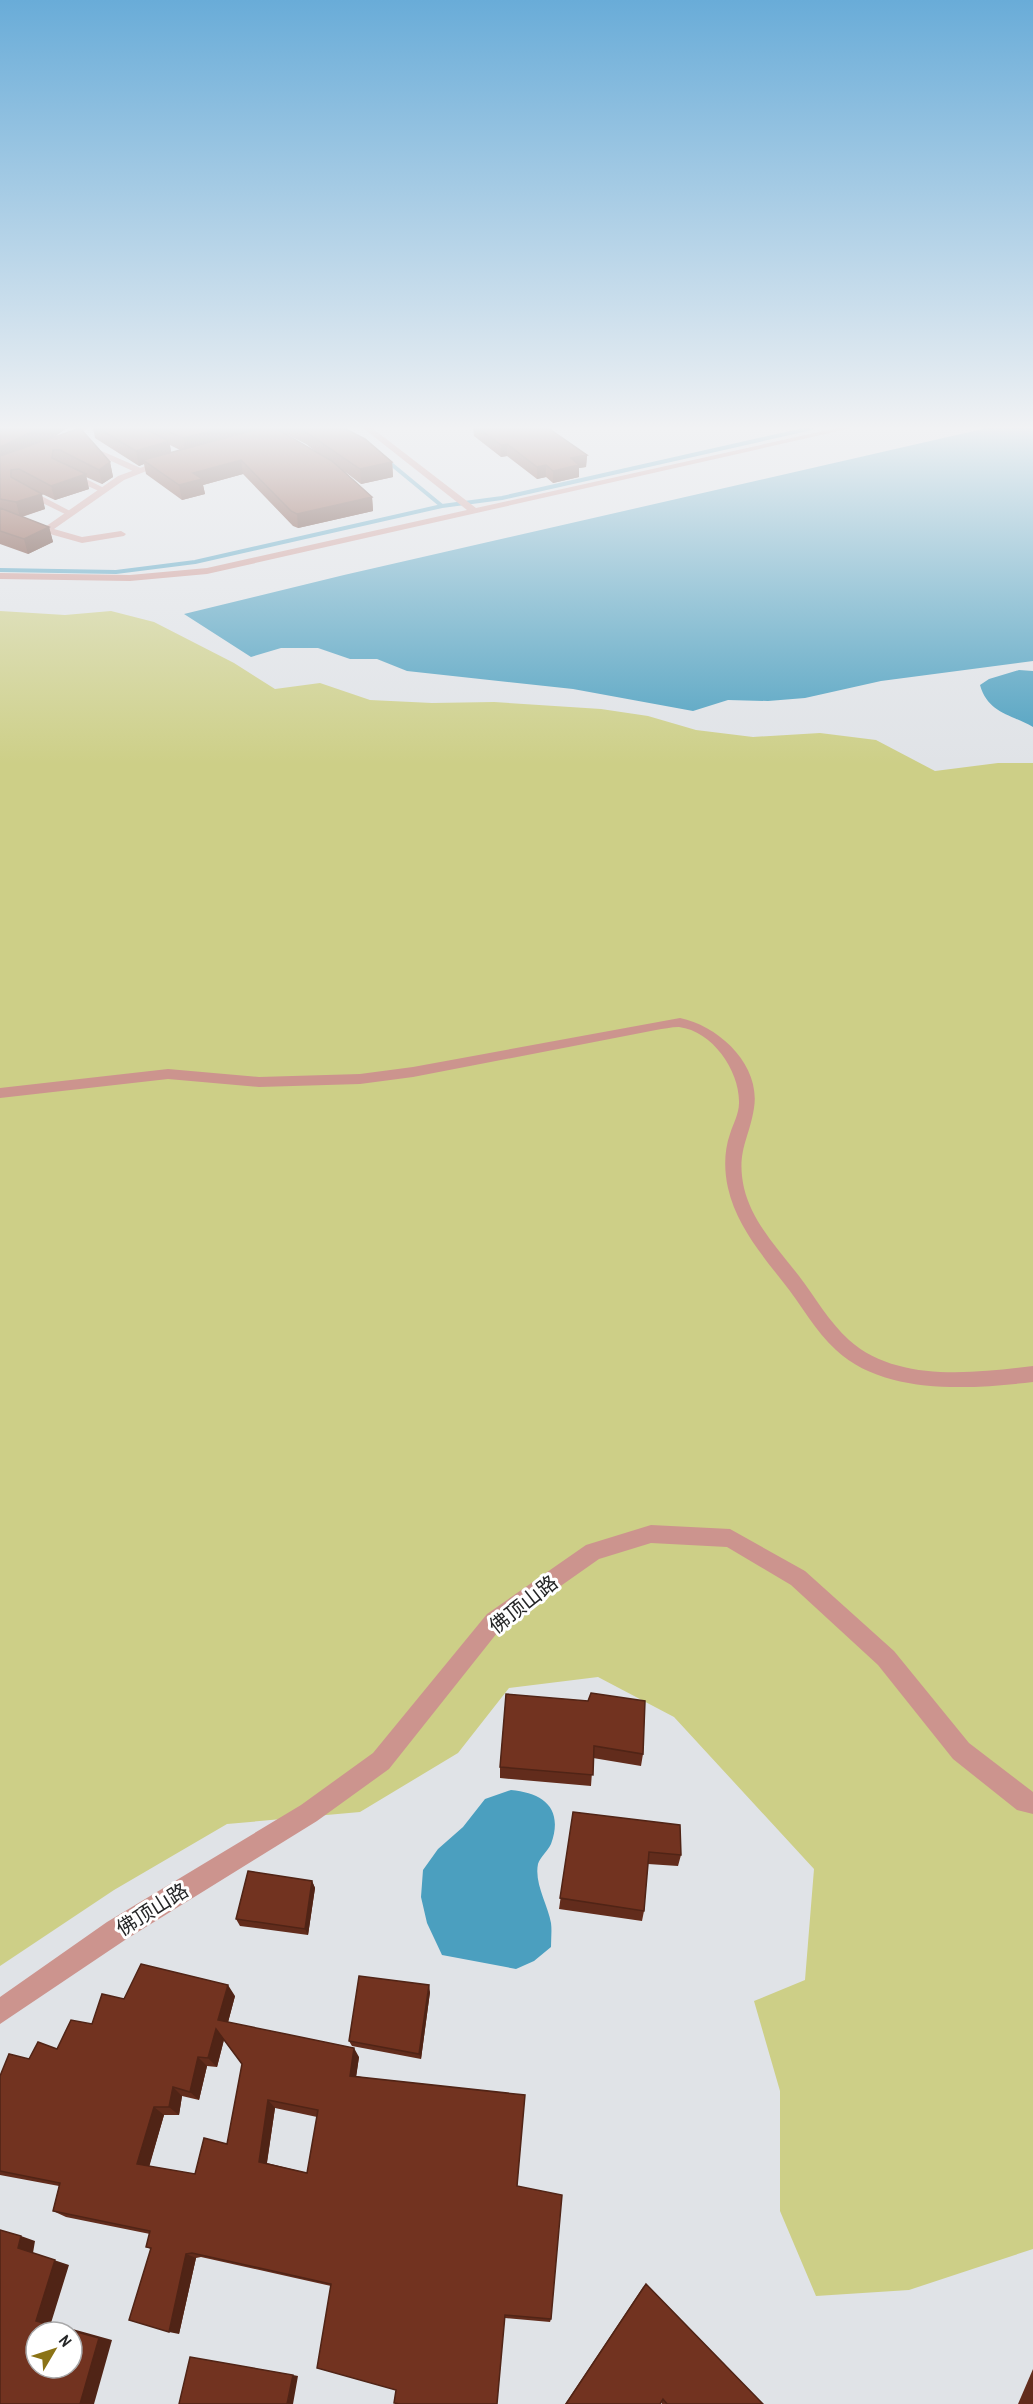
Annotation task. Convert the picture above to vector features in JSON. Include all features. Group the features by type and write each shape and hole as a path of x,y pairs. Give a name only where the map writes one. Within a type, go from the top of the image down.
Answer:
{"street":[{"path":"0,576 130,578 207,571 347,540"},
{"path":"0,1093 168,1074 259,1082 360,1079 413,1072 656,1025 682,1023 726,1047 746,1090 747,1105 736,1141 734,1170 736,1190 746,1218 847,1349 879,1366 926,1379 1033,1374"},
{"name":"佛顶山路","path":"0,2012 116,1931 309,1813 381,1761 494,1621 593,1552 651,1534 730,1538 798,1578 886,1658 961,1751 1025,1802 1033,1803"}],"green space":[{"path":"0,611 65,615 111,611 154,622 234,663 275,689 320,683 370,700 432,703 494,702 601,709 648,716 696,730 753,737 820,733 876,740 935,771 998,763 1033,763 1033,2249 909,2290 816,2296 780,2211 780,2091 754,2001 805,1980 814,1869 674,1717 598,1677 509,1688 458,1753 360,1812 227,1824 114,1890 0,1966"}],"water":[{"path":"496,540 1033,540 1033,661 881,681 805,698 768,701 728,700 693,711 573,689 407,671 377,659 350,659 318,648 281,648 251,657 184,614"},
{"path":"1019,670 1033,671 1033,727 994,707 988,702 980,685 989,679"},
{"path":"511,1790 541,1799 548,1805 555,1821 551,1844 539,1861 537,1871 551,1923 551,1947 534,1961 516,1969 442,1955 427,1923 421,1897 423,1870 438,1849 463,1827 485,1799"}],"building":[{"path":"591,1693 645,1701 643,1754 594,1746 593,1775 500,1767 506,1694 588,1701"},
{"path":"573,1812 680,1825 681,1855 649,1852 644,1911 560,1898"},
{"path":"248,1871 312,1881 305,1929 236,1919"},
{"path":"141,1964 228,1985 218,2020 354,2048 350,2076 525,2095 517,2186 562,2195 551,2319 505,2315 497,2404 394,2403 396,2390 317,2368 331,2284 192,2253 186,2254 169,2332 129,2320 151,2248 146,2247 150,2231 53,2211 60,2183 0,2171 0,2076 9,2054 29,2059 38,2042 57,2049 71,2020 92,2024 102,1994 124,1999","holes":["216,2029 242,2064 227,2144 204,2138 195,2174 137,2164 154,2107 169,2107 173,2087 190,2092 198,2057 208,2058","268,2100 318,2110 307,2173 259,2162"]},
{"path":"359,1976 429,1985 419,2054 349,2041"},
{"path":"0,2230 21,2236 18,2248 55,2260 36,2320 24,2320 24,2380 84,2380 84,2334 99,2338 80,2404 0,2404"},
{"path":"646,2284 763,2404 667,2404 663,2399 660,2404 566,2404"},
{"path":"190,2357 293,2375 287,2404 179,2404"}],"waterway":[{"path":"0,570 116,572 195,562 291,540"}]}
